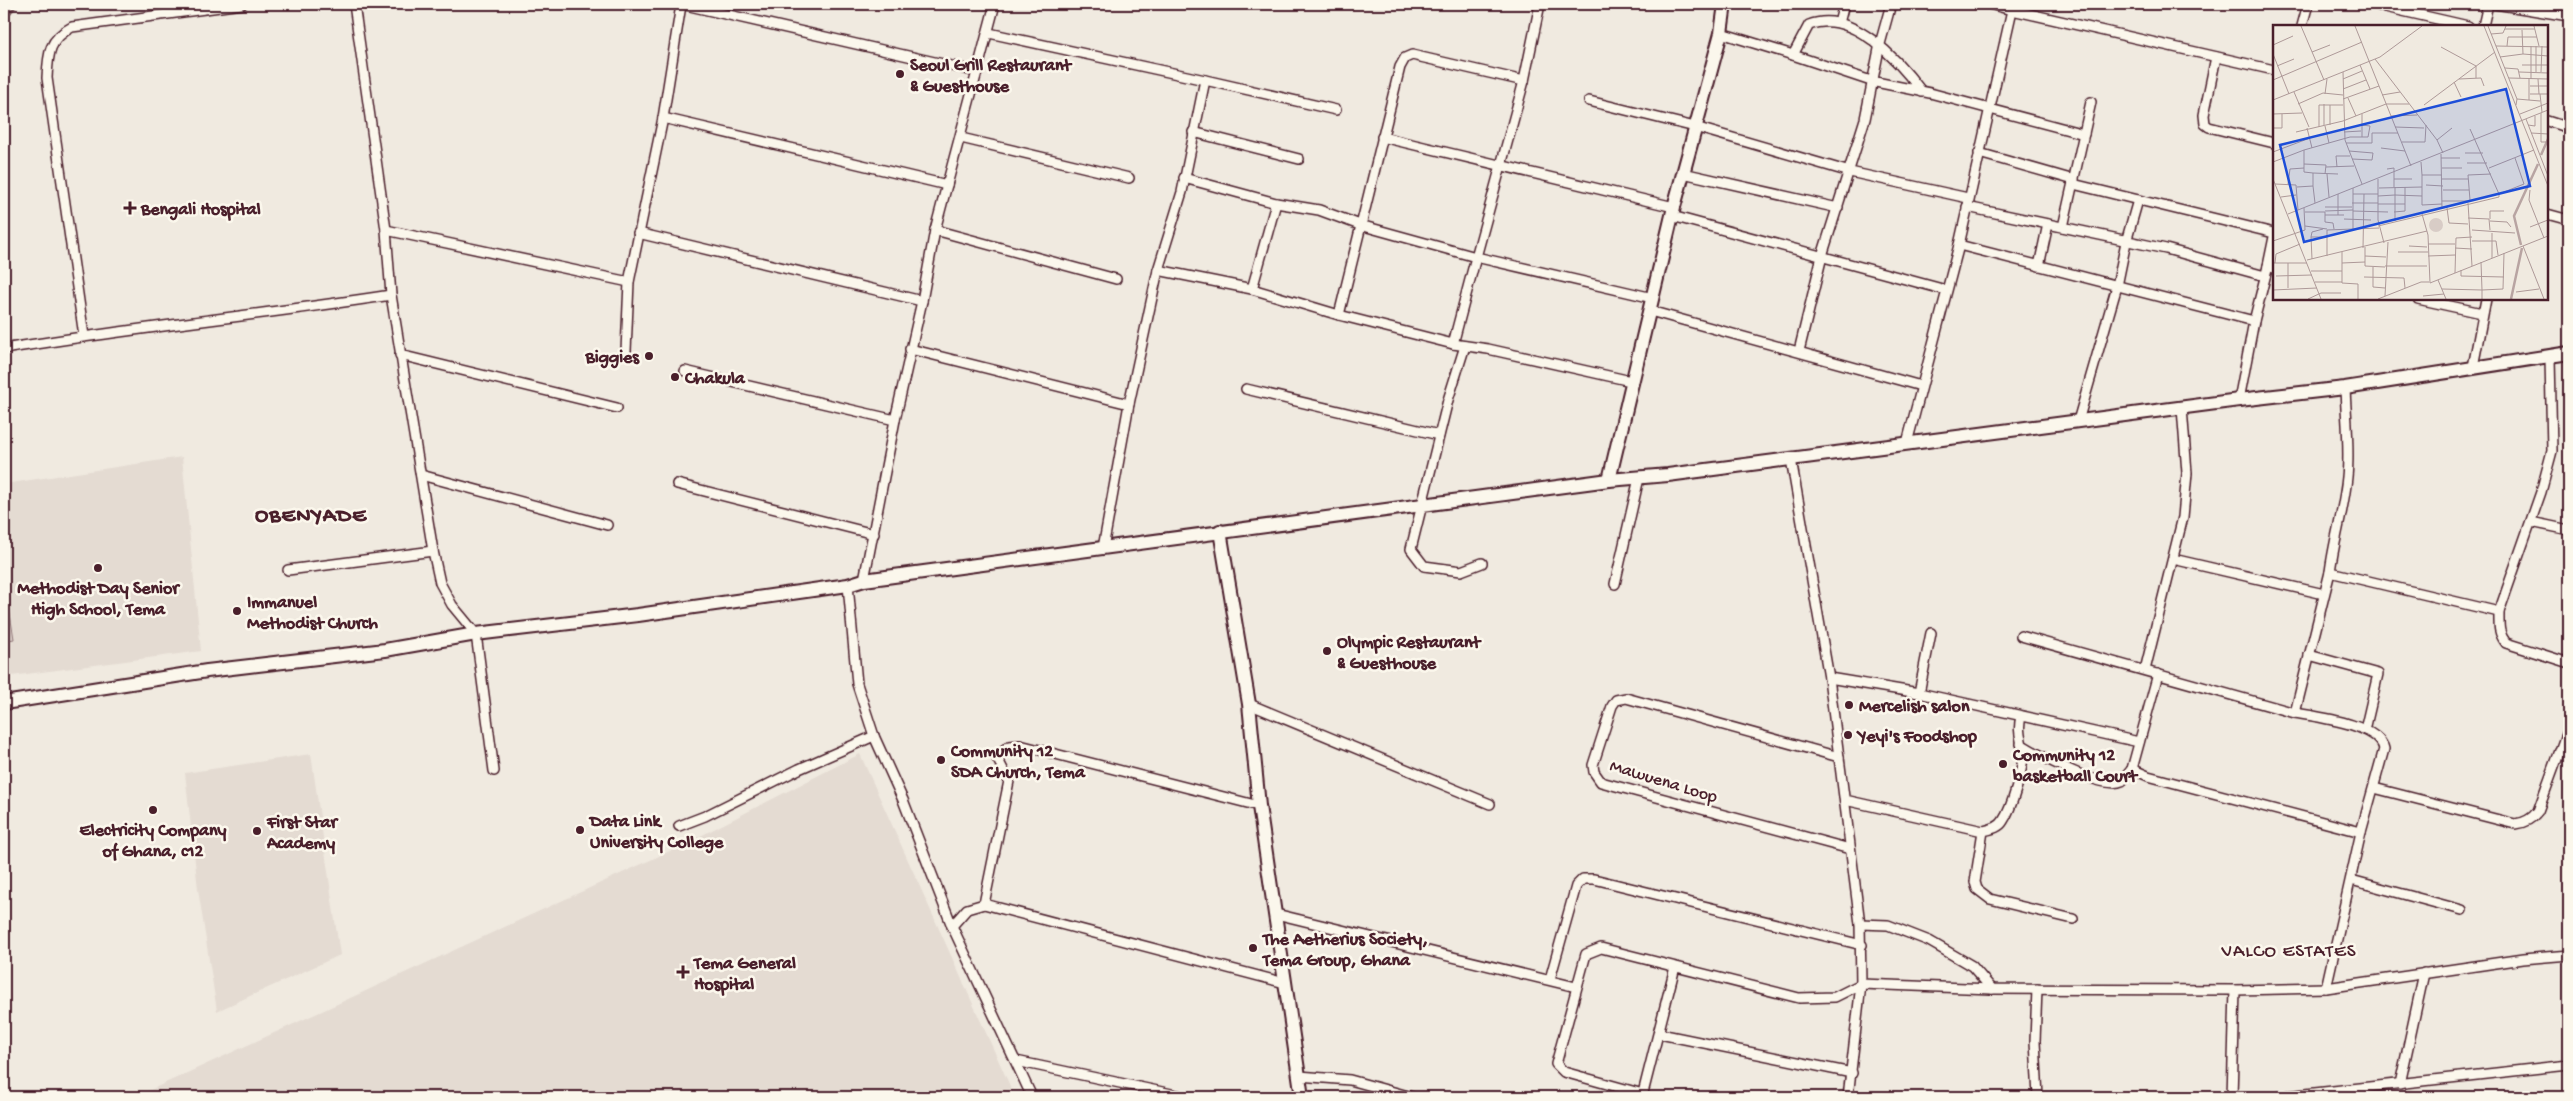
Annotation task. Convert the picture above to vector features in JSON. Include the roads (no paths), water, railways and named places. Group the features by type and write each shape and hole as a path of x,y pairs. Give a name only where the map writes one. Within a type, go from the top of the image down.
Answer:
{"street":[{"path":"84,336 47,78 47,60 51,46 58,34 72,27 242,4"},
{"path":"354,4 386,230 391,295 433,551 440,583 452,605 476,634 494,771"},
{"path":"626,351 629,282 663,118 681,4 978,72"},
{"path":"864,580 895,420 936,230 989,33 995,4"},
{"path":"1453,344 1524,81 1540,4"},
{"path":"1609,480 1631,381 1650,311 1673,211 1721,33 1725,4"},
{"path":"1839,23 1844,4"},
{"path":"1799,351 1822,256 1850,172 1865,119 1880,44 1891,4"},
{"path":"1990,4 2273,70"},
{"path":"2302,25 2308,4"},
{"path":"2372,4 2464,25"},
{"path":"2483,25 2488,4"},
{"path":"2495,4 2569,16"},
{"path":"1907,443 1959,245 2012,10"},
{"path":"1793,55 1809,25 1820,20 1839,23 1880,44 1904,67 1922,92"},
{"path":"989,33 1336,110"},
{"path":"1721,33 1872,81 1989,108 2084,134"},
{"path":"1339,315 1400,66 1405,58 1412,55 1524,81"},
{"path":"2216,57 2204,115 2205,124 2209,127 2273,143"},
{"path":"1103,548 1129,404 1158,270 1184,178 1205,80"},
{"path":"1590,101 1695,127 1850,172 2048,224 2126,242 2166,248 2265,276"},
{"path":"2063,227 2091,102"},
{"path":"663,118 947,185"},
{"path":"2548,122 2569,128"},
{"path":"1194,132 1299,160"},
{"path":"1382,137 1673,211 1822,256 1946,290"},
{"path":"961,138 1129,178"},
{"path":"1979,153 2073,182 2273,235"},
{"path":"1684,173 1838,208"},
{"path":"1184,178 1276,203 1319,210 1360,225 1476,256 1652,298"},
{"path":"2078,421 2117,286 2126,242 2138,200"},
{"path":"1252,289 1276,203"},
{"path":"2548,214 2569,220"},
{"path":"2039,266 2048,224"},
{"path":"386,230 629,282"},
{"path":"936,230 1116,279"},
{"path":"638,233 922,301"},
{"path":"1959,245 2254,321"},
{"path":"2239,400 2254,321 2265,276 2271,267 2273,246"},
{"path":"1158,270 1252,289 1339,315 1453,344 1488,349 1631,381"},
{"path":"4,349 183,322 276,313 391,295"},
{"path":"2423,300 2482,313"},
{"path":"2473,367 2486,300"},
{"path":"1650,311 1921,386"},
{"path":"1465,346 1439,435 1410,549 1424,566 1462,571 1482,562"},
{"path":"910,349 1129,404"},
{"path":"4,703 207,671 384,650 476,634 638,615 848,585 864,580 1220,531 1609,480 1790,460 1907,443 2345,388 2473,367 2569,354"},
{"path":"400,355 617,408"},
{"path":"2550,358 2552,451 2531,522 2499,612 2500,635 2506,643 2569,662"},
{"path":"685,371 895,420"},
{"path":"2295,713 2330,572 2334,542 2347,480 2345,388"},
{"path":"1246,389 1439,435"},
{"path":"2144,670 2174,559 2183,517 2187,473 2182,408"},
{"path":"1790,460 1829,678 1862,945 1852,1073 1848,1097"},
{"path":"421,475 607,524"},
{"path":"1615,584 1639,478"},
{"path":"677,484 874,534"},
{"path":"2531,522 2569,530"},
{"path":"1220,531 1249,704 1259,806 1302,1097"},
{"path":"288,570 433,551"},
{"path":"2174,559 2324,594"},
{"path":"2330,572 2499,612"},
{"path":"848,585 857,684 874,736 903,800 952,926 1032,1097"},
{"path":"1919,693 1931,633"},
{"path":"2021,636 2295,713 2365,730 2378,737 2384,749 2361,832 2326,988"},
{"path":"2309,655 2378,674 2365,730"},
{"path":"2021,744 2068,770 2110,783 2122,781 2132,769 2158,674"},
{"path":"1829,678 1919,693 2139,742"},
{"name":"Mawuena Loop","path":"1839,757 1626,698 1616,700 1612,706 1593,765 1594,772 1601,782 1850,849"},
{"path":"1249,704 1490,804"},
{"path":"1845,800 1983,831 1994,829 2003,822 2010,806 2021,766 2023,754 2019,738 2021,716"},
{"path":"2374,788 2515,824 2523,823 2534,817 2538,811 2569,726"},
{"path":"679,826 706,816 799,769 874,736"},
{"path":"984,904 1009,781 996,756 1009,746 1020,745 1259,806"},
{"path":"2132,769 2148,776 2361,832"},
{"path":"1983,831 1975,882 1982,894 1990,899 2073,919"},
{"path":"1550,979 1576,886 1582,879 1594,879 1862,945"},
{"path":"2351,880 2462,910"},
{"path":"952,926 967,909 984,904 1285,983"},
{"path":"1276,914 1550,979 1576,987"},
{"path":"1860,924 1888,925 1929,941 1972,966 1992,989"},
{"path":"1675,968 1660,1034 1642,1096 1564,1072 1556,1064 1586,954 1601,948 1799,998 1835,997 1860,984 1992,989 2235,990 2326,988 2523,959 2569,955"},
{"path":"2400,1084 2424,973"},
{"path":"2037,989 2035,1041 2038,1097"},
{"path":"2232,1097 2235,990"},
{"path":"1660,1034 1852,1073"},
{"path":"1016,1061 1186,1097"},
{"path":"2278,1097 2569,1065"},
{"path":"1299,1076 1350,1080 1412,1097"}],"waterway":[{"path":"4,20 17,4"}],"place":[{"name":"Seoul Grill Restaurant & Guesthouse","path":"900,74"},
{"name":"Bengali Hospital","path":"130,208"},
{"name":"Biggies","path":"649,356"},
{"name":"Chakula","path":"675,377"},
{"name":"Methodist Day Senior High School, Tema","path":"98,568"},
{"name":"Immanuel Methodist Church","path":"237,611"},
{"name":"Olympic Restaurant & Guesthouse","path":"1327,651"},
{"name":"Mercelish salon","path":"1849,705"},
{"name":"Yeyi's Foodshop","path":"1848,735"},
{"name":"Community 12 SDA Church, Tema","path":"941,760"},
{"name":"Community 12 basketball Court","path":"2003,764"},
{"name":"Electricity Company of Ghana, c12","path":"153,810"},
{"name":"Data Link University College","path":"580,830"},
{"name":"First Star Academy","path":"257,831"},
{"name":"The Aetherius Society, Tema Group, Ghana","path":"1253,948"},
{"name":"Tema General Hospital","path":"683,972"}],"district":[{"name":"OBENYADE","path":"311,513"},
{"name":"VALCO ESTATES","path":"2289,949"}]}
